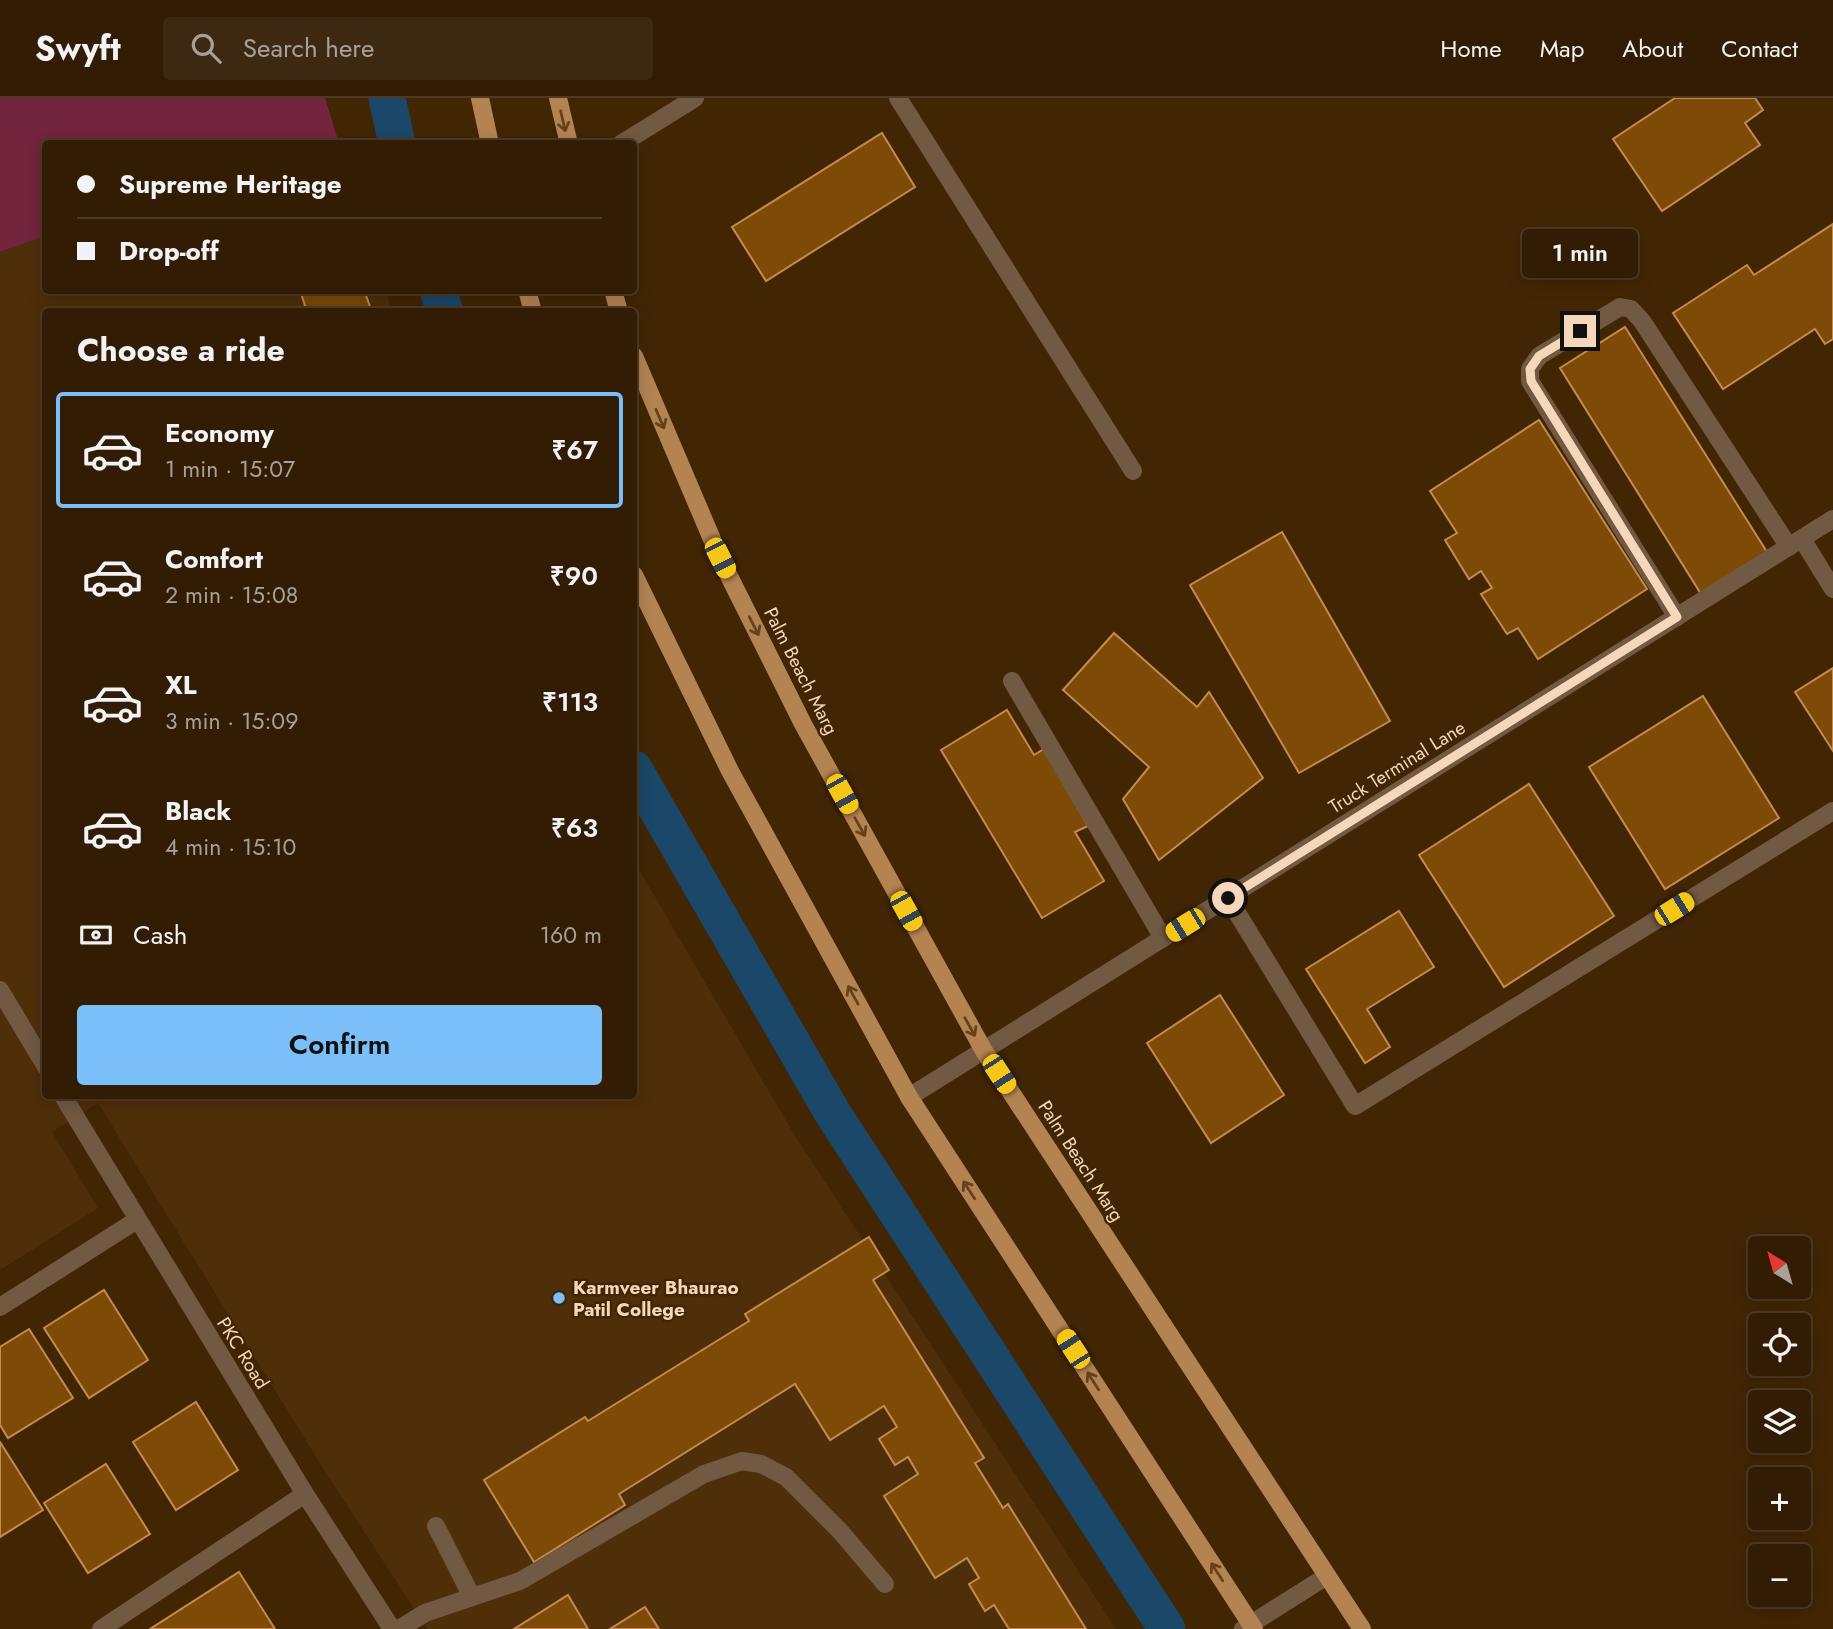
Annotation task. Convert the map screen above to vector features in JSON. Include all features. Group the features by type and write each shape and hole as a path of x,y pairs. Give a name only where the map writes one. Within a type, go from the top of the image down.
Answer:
{"main road":[{"path":"480,98 489,140"},
{"path":"558,98 568,140"},
{"name":"Palm Beach Marg","path":"637,363 720,558 797,712 984,1051 1362,1629"},
{"path":"637,581 730,771 909,1097 1249,1627"}],"street":[{"path":"627,140 695,98"},
{"path":"898,98 1133,471"},
{"path":"1677,617 1531,381 1530,369 1539,356 1620,307 1631,309 1642,321 1795,543 1833,589"},
{"name":"Truck Terminal Lane","path":"909,1097 1833,519"},
{"path":"1012,681 1163,938"},
{"path":"1228,898 1355,1106 1833,811"},
{"path":"0,990 42,1060"},
{"name":"PKC Road","path":"65,1099 305,1494 392,1629"},
{"path":"0,1307 137,1220"},
{"path":"399,1629 425,1613 520,1581 704,1474 742,1461 761,1464 786,1477 840,1531 886,1584"},
{"path":"101,1629 305,1494"},
{"path":"436,1527 472,1597"},
{"path":"1249,1627 1327,1576"}],"shaded area":[{"path":"0,98 325,98 338,140 42,140 42,237 0,252"},
{"name":"Karmveer Bhaurao Patil College","path":"42,237 42,294 386,294 392,308 42,308 42,1099 637,1099 637,866 795,1136 1116,1629 427,1629 318,1460 98,1103 52,1132 98,1208 0,1270 0,252"}],"building":[{"path":"1675,98 1755,98 1763,110 1745,123 1760,145 1662,211 1613,139"},
{"path":"882,133 915,187 766,281 732,227"},
{"path":"1833,224 1833,339 1825,344 1815,329 1723,389 1673,313 1747,265 1754,275"},
{"path":"301,294 365,294 371,308 306,308"},
{"path":"1625,327 1767,552 1701,594 1560,368"},
{"path":"1539,420 1647,589 1538,659 1518,628 1507,634 1481,594 1492,588 1481,571 1469,579 1445,540 1457,533 1430,491"},
{"path":"1282,532 1390,721 1299,773 1190,585"},
{"path":"1114,633 1197,707 1209,692 1263,778 1159,860 1123,799 1149,767 1063,690"},
{"path":"1833,668 1833,751 1795,692"},
{"path":"1703,696 1779,818 1665,889 1589,767"},
{"path":"1007,710 1034,755 1044,749 1088,826 1075,832 1104,881 1042,918 941,750"},
{"path":"1529,784 1614,916 1504,987 1419,855"},
{"path":"1399,911 1434,967 1367,1009 1390,1047 1365,1063 1306,969"},
{"path":"1220,995 1284,1095 1211,1143 1147,1043"},
{"path":"869,1237 889,1270 873,1280 984,1458 975,1463 1003,1508 1008,1504 1086,1629 1009,1629 994,1605 985,1611 969,1584 979,1578 967,1558 935,1578 884,1496 918,1474 908,1457 895,1465 879,1439 897,1427 884,1406 830,1440 795,1384 619,1494 625,1505 534,1562 484,1480 585,1417 588,1421 749,1321 745,1314"},
{"path":"104,1290 148,1360 89,1398 44,1328"},
{"path":"29,1329 73,1398 8,1438 0,1425 0,1347"},
{"path":"196,1402 238,1470 176,1510 133,1442"},
{"path":"0,1442 43,1510 0,1537"},
{"path":"106,1464 150,1534 88,1573 44,1503"},
{"path":"239,1572 275,1629 150,1629"},
{"path":"568,1595 588,1629 514,1629"},
{"path":"645,1607 659,1629 610,1629"}],"waterway":[{"path":"387,98 396,140"},
{"path":"439,294 444,308"},
{"path":"637,774 832,1112 1167,1629"}],"place":[{"name":"Karmveer Bhaurao Patil College","path":"559,1298"}],"route":[{"path":"1228,898 1677,617 1531,381 1530,369 1539,356 1580,331"}]}
